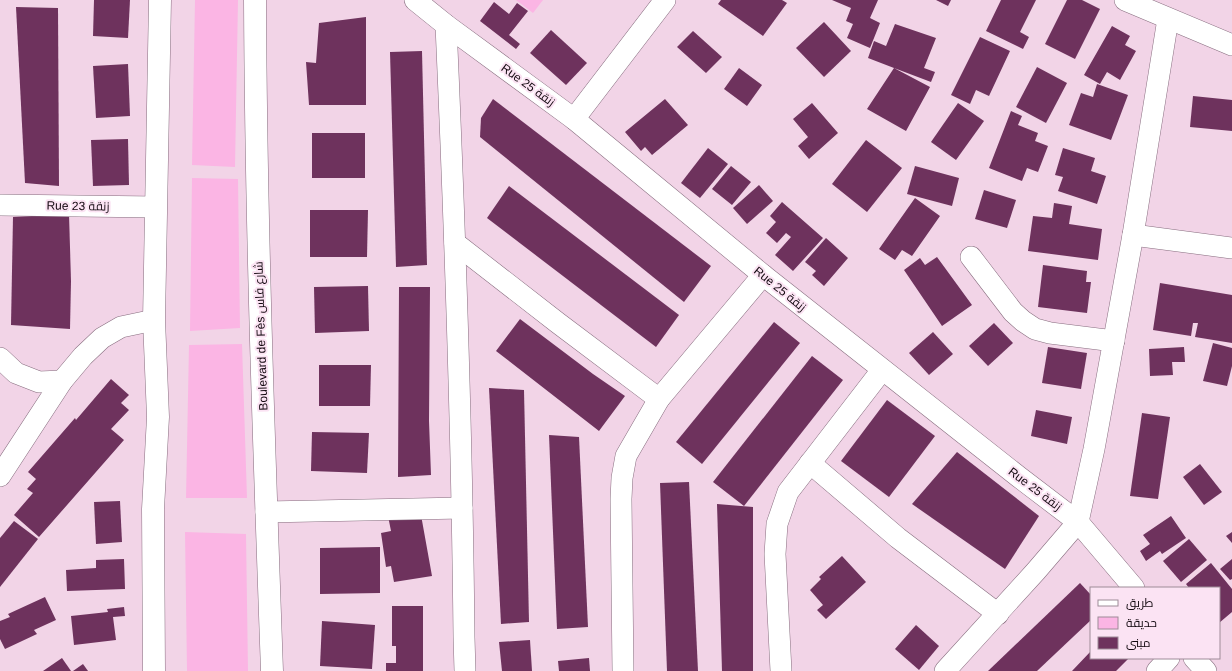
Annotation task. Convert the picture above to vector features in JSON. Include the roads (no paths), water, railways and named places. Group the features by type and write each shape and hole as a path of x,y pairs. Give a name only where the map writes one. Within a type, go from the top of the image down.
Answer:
{"main road":[{"path":"154,671 153,510 158,417 154,320 160,0"},
{"name":"Boulevard de Fès شارع فاس","path":"255,0 256,114 266,512 272,671"}],"street":[{"name":"Rue 25 زنقة","path":"415,0 446,25 574,119 762,276 1078,522 1133,587"},
{"path":"574,119 665,0"},
{"path":"1127,0 1168,19 1232,45"},
{"path":"946,671 1078,522 1094,449 1133,235 1168,19"},
{"path":"446,25 455,243 465,671"},
{"name":"Rue 23 زنقة","path":"0,205 156,206"},
{"path":"1133,235 1232,248"},
{"path":"455,243 659,399"},
{"path":"971,257 1013,312 1035,329 1050,333 1114,341"},
{"path":"623,671 622,478 626,456 659,399 762,276"},
{"path":"0,476 62,381 83,356 102,338 121,327 154,320"},
{"path":"0,358 16,372 39,382 62,381"},
{"path":"780,671 776,554 778,524 788,492 882,370"},
{"path":"810,463 898,538 998,614"},
{"path":"266,512 462,508"},
{"path":"1157,671 1168,659"},
{"path":"1195,659 1206,671"}]}
